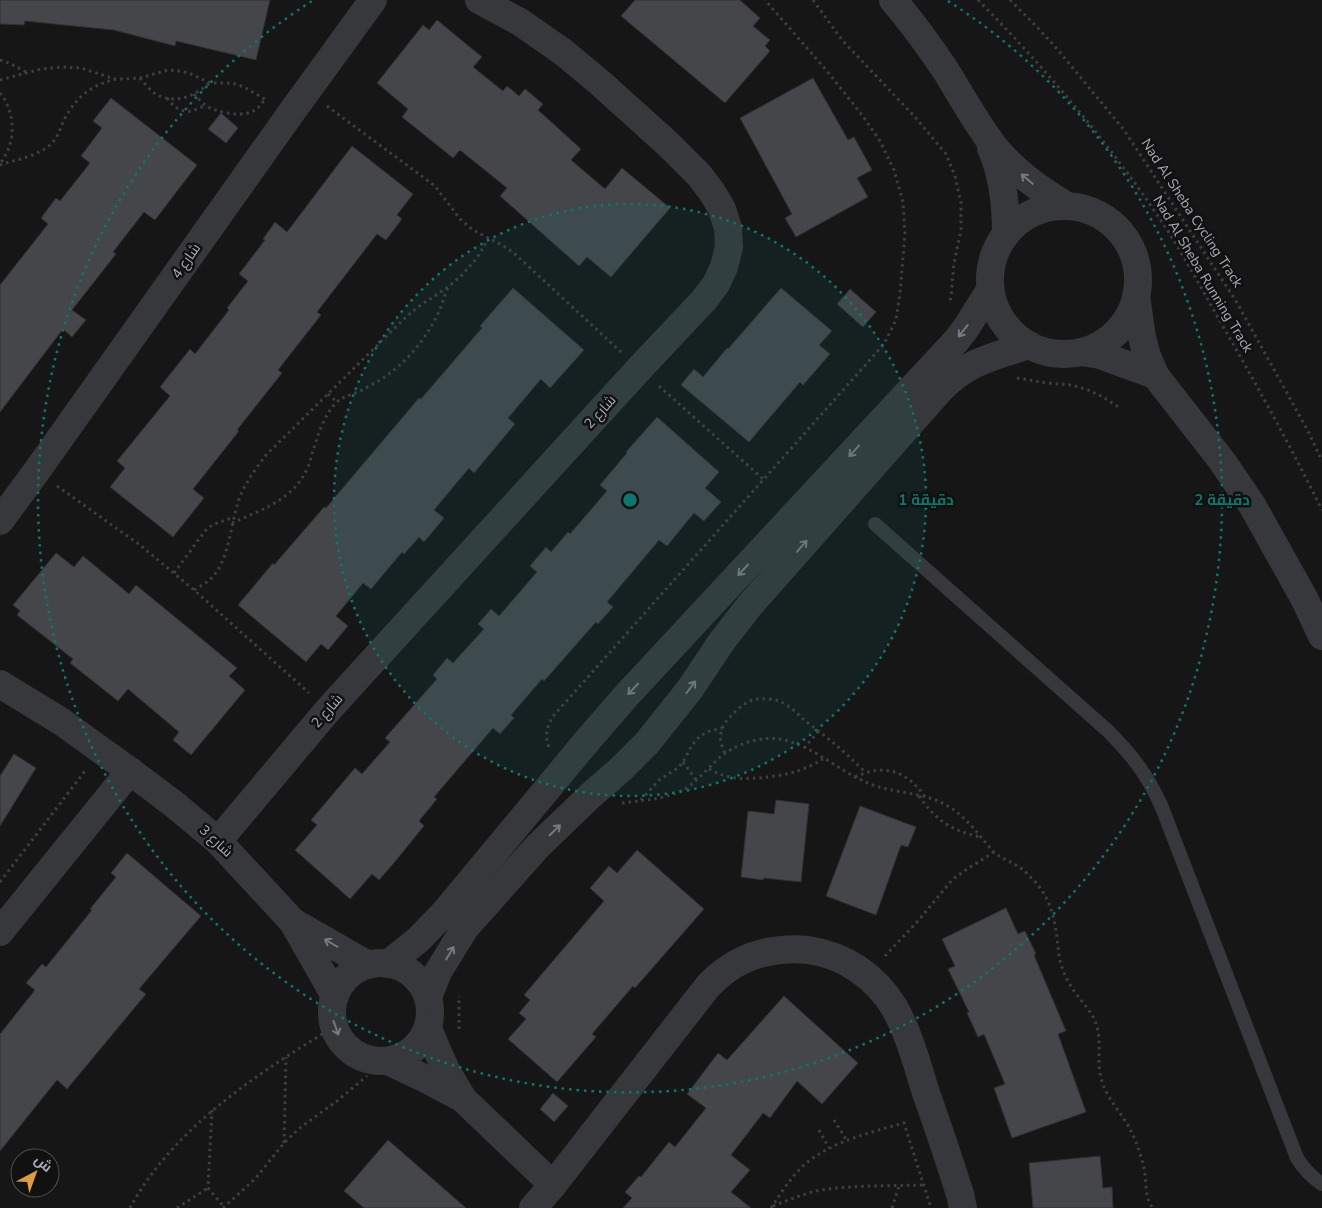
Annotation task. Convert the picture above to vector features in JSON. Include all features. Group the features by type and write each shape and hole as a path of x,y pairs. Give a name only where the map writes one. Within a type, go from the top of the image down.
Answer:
{"street":[{"name":"شارع 4","path":"0,521 372,0"},
{"name":"شارع 2","path":"218,841 328,710 716,284 724,266 729,248 728,228 722,209 699,175 668,144 563,52 520,22 479,0"},
{"path":"893,0 904,12 944,69 996,149 1035,186 1067,206"},
{"path":"983,130 999,170 1004,191 1006,234"},
{"path":"1067,206 1084,209 1098,215 1112,224 1123,235 1131,249 1136,264 1138,280 1131,312 1111,338 1097,347 1082,352 1064,354 1046,352 1029,346 1008,328 994,304 990,290 990,275 992,261 998,247 1015,224 1040,210 1067,206"},
{"path":"293,922 378,964 405,969 419,981 428,997 430,1006 428,1028 419,1044 406,1055 388,1061 371,1061 355,1054 342,1043 334,1027 332,1012 335,996 342,982 354,971 378,964 418,940 444,912 612,713 956,340 966,328 990,290"},
{"path":"1136,296 1142,337 1155,375 1222,461 1252,505 1304,598 1322,636"},
{"path":"428,997 438,972 465,928 537,848 590,796 622,769 646,743 690,689 722,641 750,605 940,390 955,375 968,366 984,359 1029,346"},
{"path":"1082,352 1100,355 1155,375"},
{"name":"شارع 3","path":"0,684 62,722 175,805 218,841 293,922"},
{"path":"612,713 611,723 614,732 620,740 638,746 646,743"},
{"path":"0,932 130,771"},
{"path":"293,922 335,996"},
{"path":"533,1208 708,986 726,970 748,958 772,950 797,949 822,952 845,961 866,975 882,990 894,1008 904,1028 960,1194 963,1208"},
{"path":"428,1028 447,1072 463,1099"},
{"path":"388,1061 463,1099 553,1185"}],"lane":[{"path":"874,524 1108,731 1139,764 1161,804 1296,1158 1303,1169 1322,1184"}],"path":[{"path":"550,750 547,745 546,734 548,723 555,714 884,344 896,320 905,234 902,202 894,170 880,141 862,114 765,0"},
{"path":"813,0 842,40 916,117 946,154"},
{"name":"Nad Al Sheba Running Track","path":"978,0 1060,89 1100,138 1164,226 1190,268 1293,450 1322,510"},
{"name":"Nad Al Sheba Cycling Track","path":"1010,0 1058,50 1124,130 1236,301 1308,431 1322,461"},
{"path":"0,60 26,72"},
{"path":"0,80 26,72 61,67 81,68 115,79"},
{"path":"0,164 44,149 53,142 73,105 84,93 99,84 115,79 140,78 168,70 190,73 210,83 232,83 244,87 291,113"},
{"path":"140,78 154,93 176,99 186,98 210,83"},
{"path":"307,91 435,186 460,219 474,230 502,245 514,254 639,369 763,479"},
{"path":"0,93 10,112 12,130 9,149 0,164"},
{"path":"194,94 211,108 241,115 259,107 265,99"},
{"path":"167,98 172,105 180,110 189,112 198,110 205,105"},
{"path":"194,590 206,583 222,564 241,494 252,474 266,455 418,307 462,275 477,258 488,238"},
{"path":"232,523 281,500 296,486 308,469 313,449 328,412 347,395 380,380 399,366 416,349 430,330 448,286"},
{"path":"1013,377 1037,382 1072,385 1103,397 1120,408"},
{"path":"328,394 337,402"},
{"path":"36,472 140,545 194,590 328,710"},
{"path":"174,573 205,531 212,525 234,517"},
{"path":"726,753 721,745 720,736 722,728 727,721 743,705 756,699 770,699 783,703 819,730 865,772"},
{"path":"640,800 659,780 678,768 700,736 722,728"},
{"path":"804,748 819,730"},
{"path":"617,804 640,800 655,800 670,796 696,781 726,753 744,742 764,738 785,740 804,748 867,783 880,788 939,801 958,812 994,852 1023,870 1042,889 1053,914 1061,964 1069,985 1091,1012 1096,1023 1099,1035 1098,1064 1102,1081 1108,1097 1130,1128 1138,1148 1144,1168 1147,1196 1152,1208"},
{"path":"0,882 101,750"},
{"path":"709,769 735,778 776,776 793,773 824,759"},
{"path":"683,762 696,781"},
{"path":"855,777 865,772 893,771 906,777 917,786 925,798"},
{"path":"918,796 930,811 945,824 962,833 981,837"},
{"path":"866,975 912,928 952,880 994,852"},
{"path":"459,992 458,1028 460,1036"},
{"path":"130,1208 155,1170 182,1139 212,1110 286,1056 334,1027"},
{"path":"284,1143 286,1056"},
{"path":"212,1110 208,1188 223,1208 255,1179 284,1143 301,1127 388,1061"},
{"path":"834,1120 847,1141"},
{"path":"772,1207 782,1190 804,1165 829,1148 860,1136 904,1123 931,1208"},
{"path":"819,1130 829,1148"},
{"path":"892,1208 899,1186"},
{"path":"772,1207 796,1196 821,1190 924,1186"},
{"path":"177,1208 208,1188"}],"building":[{"path":"0,0 270,0 256,60 176,41 175,46 114,30 25,21 24,25 0,24"},
{"path":"635,0 740,0 760,18 753,26 770,40 765,46 770,51 725,103 621,16"},
{"path":"437,20 482,57 473,67 503,91 507,86 519,96 525,89 543,104 538,110 581,149 571,160 605,189 622,168 670,208 611,277 587,257 579,266 500,196 507,188 460,150 453,158 402,117 408,109 377,83 423,25 429,30"},
{"path":"813,78 848,140 854,137 872,170 857,178 868,197 796,237 785,218 792,214 740,118"},
{"path":"111,98 197,165 155,220 144,212 113,252 116,254 72,310 86,320 72,337 63,329 0,412 0,285 48,224 41,218 56,198 60,201 90,163 81,156 102,128 93,121"},
{"path":"221,113 238,128 226,143 208,129"},
{"path":"352,146 413,194 397,215 402,219 386,240 377,234 317,312 321,315 278,370 282,373 193,489 204,498 173,537 110,487 125,468 117,461 170,396 160,387 190,349 195,354 229,310 227,308 248,281 239,274 265,240 263,239 275,222 287,232"},
{"path":"513,288 584,350 550,388 541,379 508,418 515,424 474,473 469,468 434,510 444,518 424,542 419,537 404,554 402,552 371,589 363,583 336,616 348,626 328,650 321,644 306,662 238,605 273,563 274,565 324,507 326,508 419,398 421,399 482,328 480,326"},
{"path":"781,288 832,331 819,345 830,354 803,385 800,382 749,442 681,385 694,369 703,377"},
{"path":"850,289 876,312 863,327 837,304"},
{"path":"657,417 719,472 705,488 721,502 704,521 694,513 667,546 659,540 607,602 613,607 598,624 596,622 544,681 542,679 511,715 514,718 500,734 493,728 434,797 437,799 419,821 424,826 393,864 379,880 372,874 350,899 295,850 317,825 311,820 355,768 362,774 390,742 385,738 437,679 433,675 447,658 453,663 484,629 478,624 491,609 499,616 537,572 530,566 546,547 551,552 568,532 570,534 607,491 600,485"},
{"path":"56,553 74,567 83,556 129,594 136,585 237,668 229,676 245,690 191,755 173,740 179,732 128,689 118,701 70,663 73,659 17,615 20,611 13,605"},
{"path":"14,754 36,768 0,826 0,776"},
{"path":"776,800 809,804 801,882 741,877 748,811 774,814"},
{"path":"860,806 916,827 908,847 901,845 876,915 826,896"},
{"path":"637,850 704,909 592,1034 596,1037 557,1082 508,1039 526,1019 519,1013 530,1000 524,995 604,901 590,888 609,866 617,873"},
{"path":"127,853 201,916 139,989 146,994 67,1089 57,1080 0,1151 0,1034 35,990 26,983 42,964 46,967 92,910 90,909 116,877 111,873"},
{"path":"1006,908 1018,934 1025,931 1036,954 1034,955 1066,1031 1058,1034 1086,1112 1012,1138 994,1088 1005,1084 984,1034 978,1037 967,1013 969,1012 948,969 955,966 942,939"},
{"path":"784,996 858,1063 822,1104 797,1081 770,1118 763,1113 731,1155 750,1170 731,1192 751,1208 623,1208 632,1198 625,1192 639,1176 641,1177 669,1142 675,1147 706,1108 687,1094 718,1053 727,1060"},
{"path":"553,1093 568,1106 554,1122 540,1109"},
{"path":"388,1140 466,1208 364,1208 344,1191"},
{"path":"1100,1156 1103,1188 1112,1187 1113,1208 1033,1208 1029,1163"}]}
